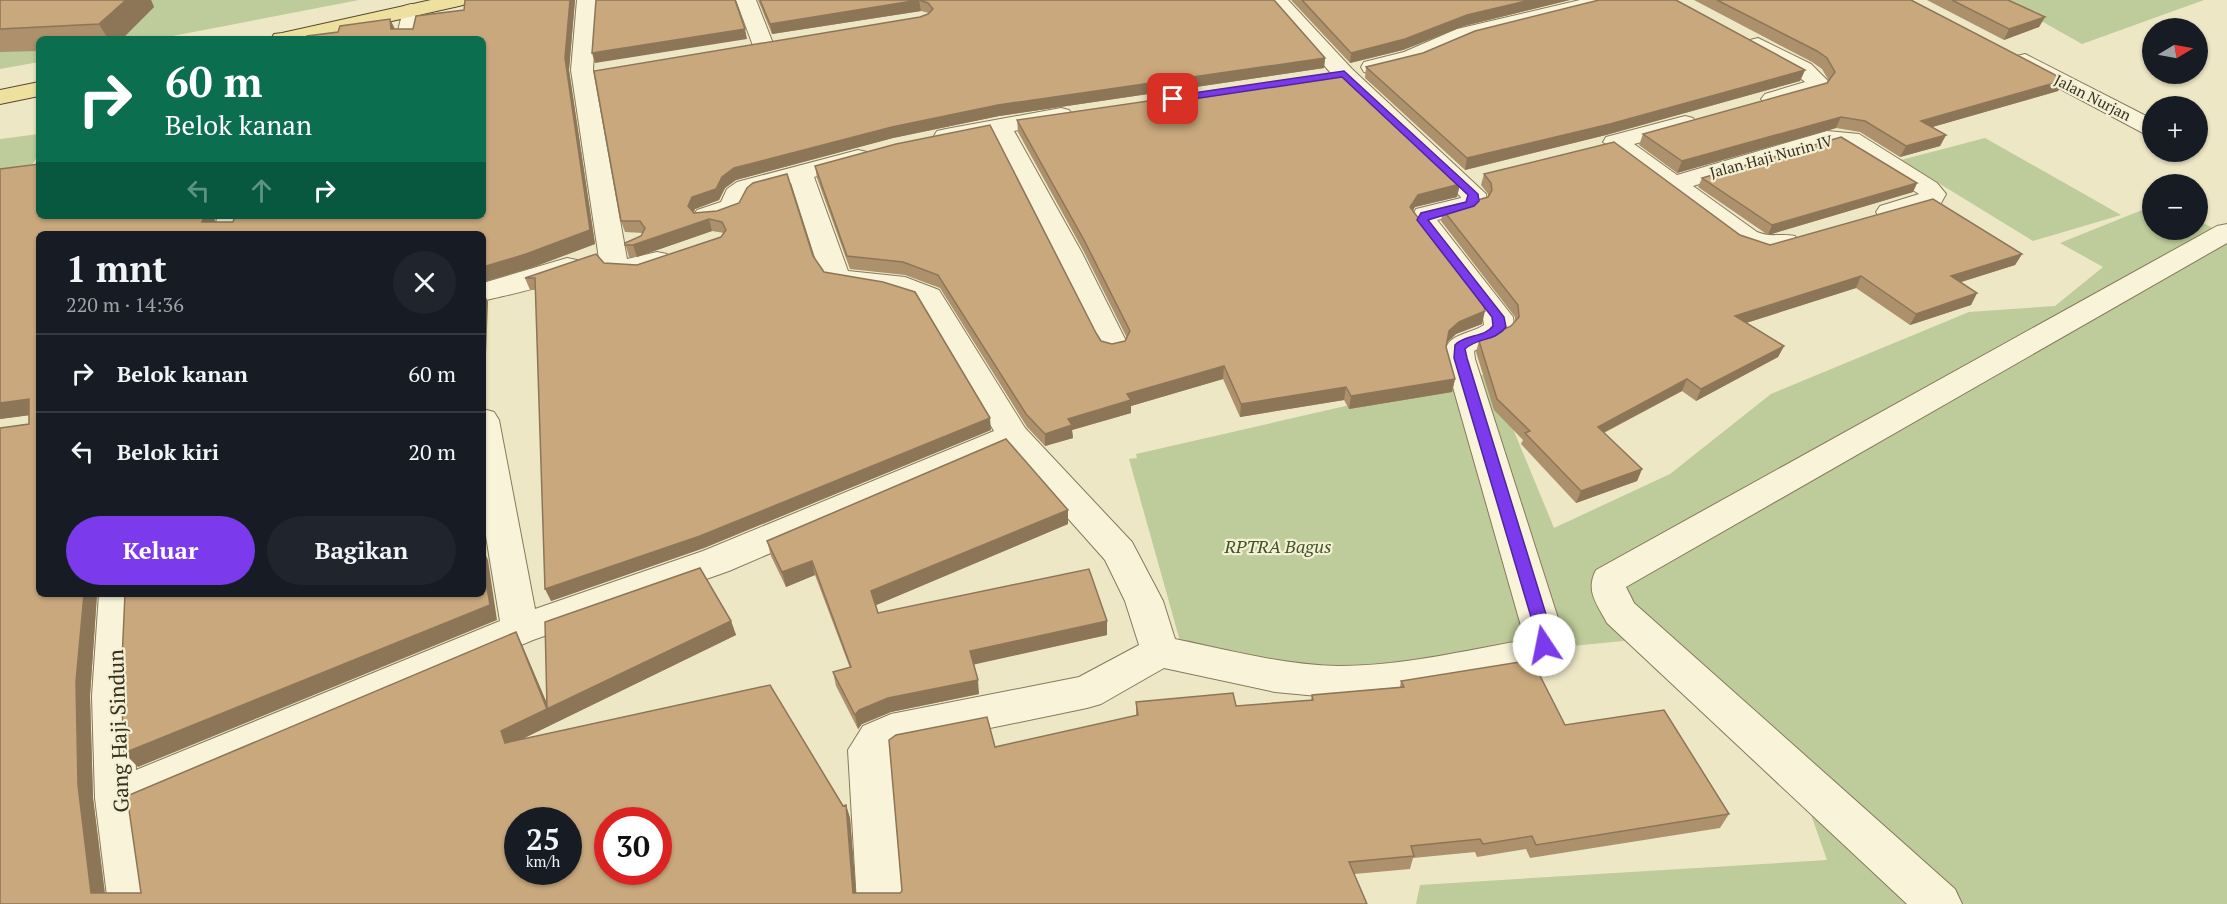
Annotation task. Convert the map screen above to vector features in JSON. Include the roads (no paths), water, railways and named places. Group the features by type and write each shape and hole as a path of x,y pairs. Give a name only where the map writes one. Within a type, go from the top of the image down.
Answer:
{"main road":[{"path":"295,36 459,0"},
{"path":"0,97 36,90"}],"street":[{"path":"587,0 582,50 594,73 622,244 618,267 627,268 682,252"},
{"path":"741,50 772,45 746,0"},
{"path":"880,904 868,765 869,750 877,738 891,731 1087,692 1160,652 1281,677 1323,682 1395,676 1536,654 1541,651 1545,637 1460,358 1459,348 1466,341 1494,333 1499,327 1498,317 1423,220 1425,215 1474,201 1474,177 1333,76 1277,0"},
{"path":"1333,76 1412,57 1465,34 1591,1"},
{"path":"407,36 411,10"},
{"path":"1743,37 1803,69 1816,81 1814,87 1748,106"},
{"name":"Jalan Nurjan","path":"2005,51 2142,123"},
{"path":"929,140 1088,110"},
{"path":"1704,118 1604,145 1672,183 1747,238 1759,244 1772,246 1804,236"},
{"path":"999,125 1068,253 1113,345"},
{"name":"Jalan Haji Nurin IV","path":"1672,183 1836,137 1850,139 1928,188 1933,194 1931,199 1869,218"},
{"path":"706,216 732,207 736,195 746,187 883,150"},
{"path":"800,173 832,267 838,277 853,282 911,285 929,296 1012,436 1119,552 1144,602 1160,652"},
{"path":"1939,904 1620,613 1608,588 1609,580 2227,232"},
{"path":"486,291 542,276 622,244"},
{"path":"116,798 520,629 716,561 1012,436"},
{"path":"486,437 520,629"},
{"name":"Gang Haji Sindun","path":"117,597 112,696 116,798 131,904"}],"park label":[{"name":"RPTRA Bagus","path":"1278,546"}]}
